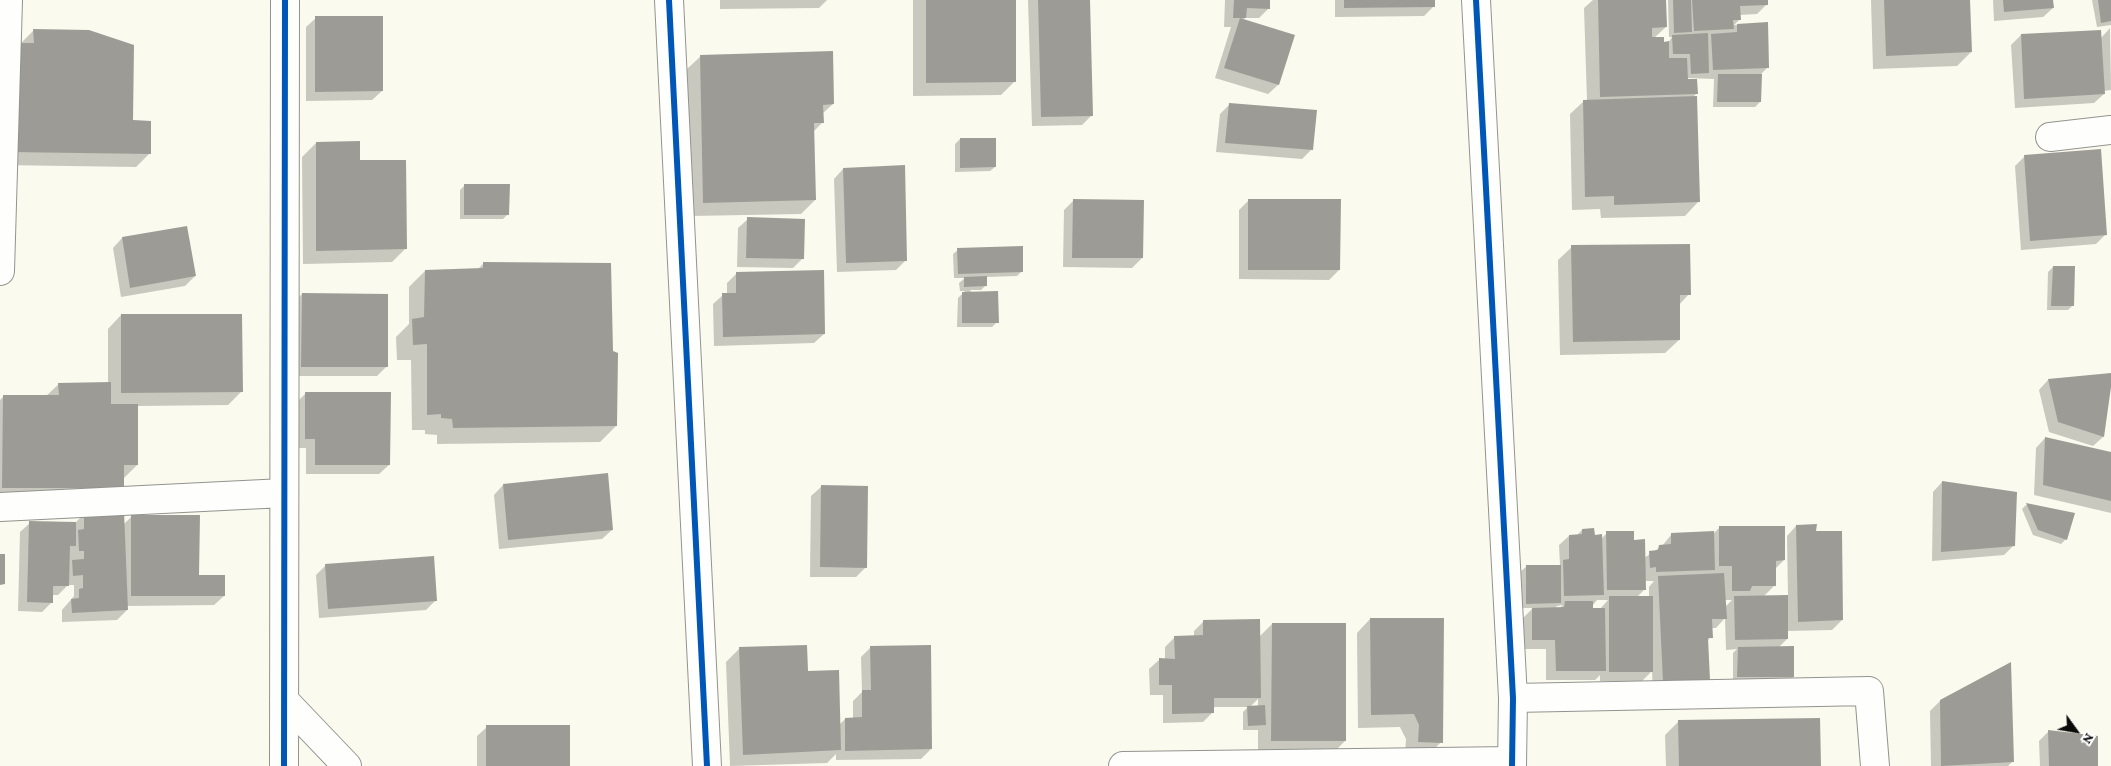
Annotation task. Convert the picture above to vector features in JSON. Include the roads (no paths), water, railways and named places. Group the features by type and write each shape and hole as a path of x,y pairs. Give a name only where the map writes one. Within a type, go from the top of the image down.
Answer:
{"street":[{"path":"0,271 8,0"},
{"path":"284,0 284,766"},
{"path":"669,0 707,766"},
{"path":"1123,766 1512,763 1513,698 1476,0"},
{"path":"2050,137 2111,130"},
{"path":"0,508 284,493"},
{"path":"1513,698 1869,691 1875,766"},
{"path":"284,700 347,766"}]}
